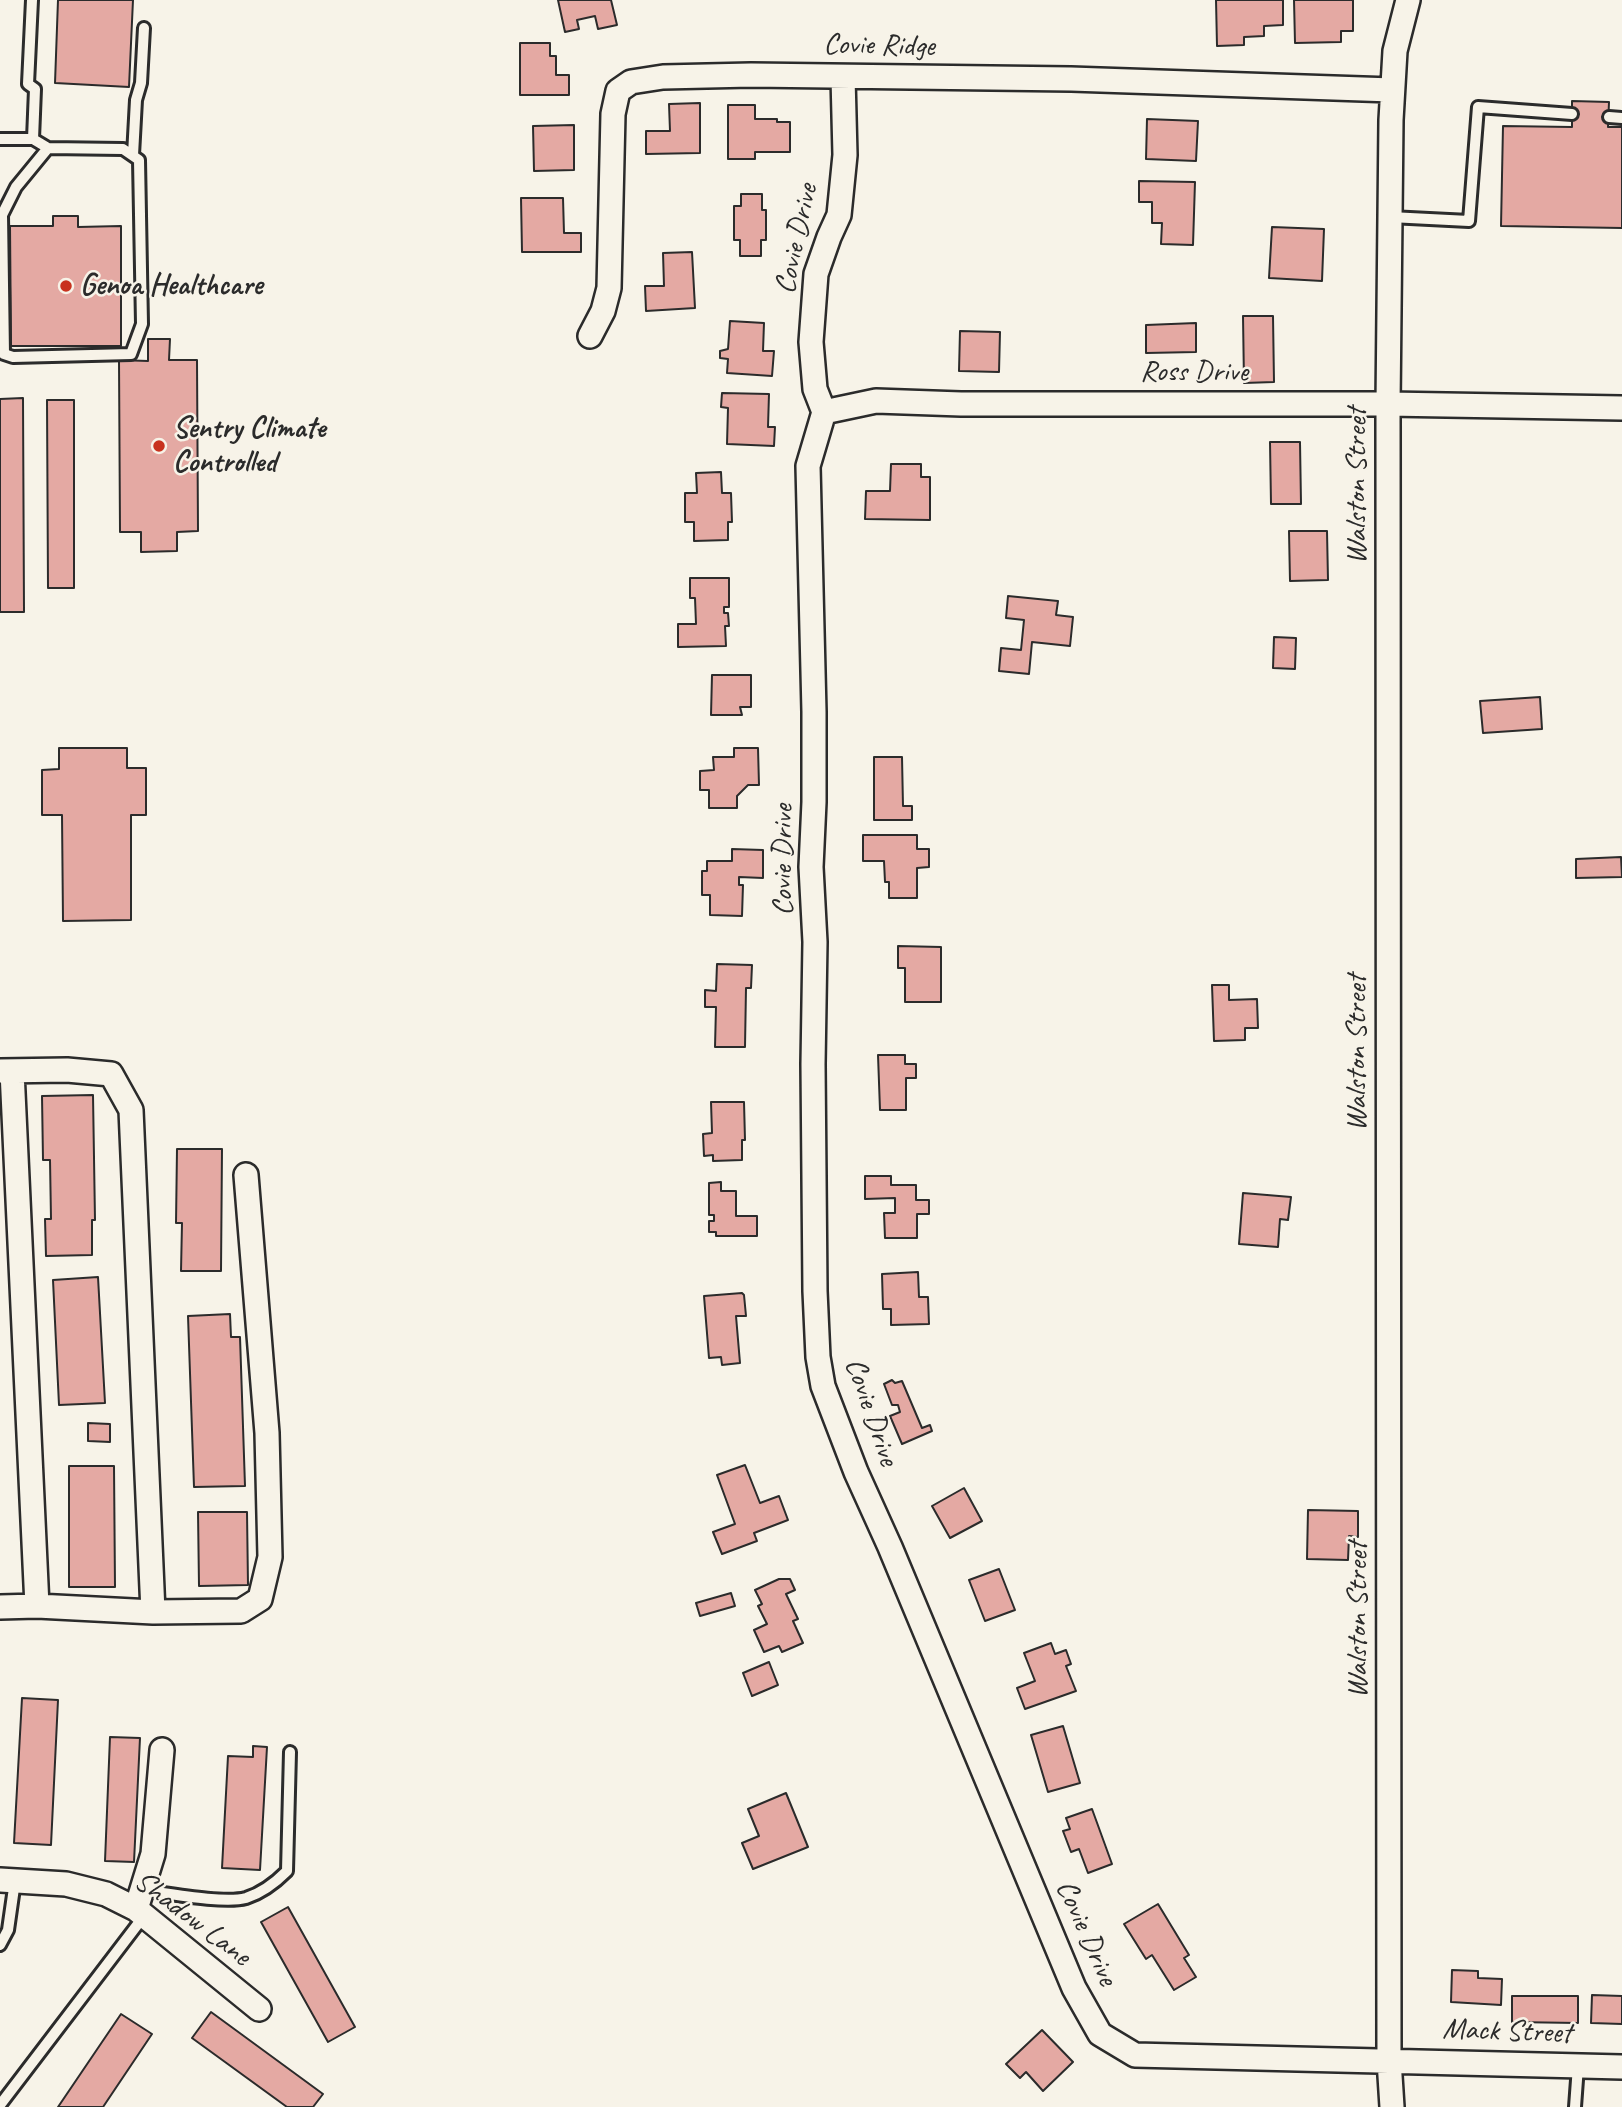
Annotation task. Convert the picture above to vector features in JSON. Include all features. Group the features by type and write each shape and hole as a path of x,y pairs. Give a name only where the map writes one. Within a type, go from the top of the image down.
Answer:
{"street":[{"name":"Walston Street","path":"1392,2107 1389,2060 1388,404 1392,90 1395,51 1408,0"},
{"name":"Covie Ridge","path":"590,336 603,312 608,288 613,114 618,91 631,82 663,76 751,75 1071,79 1392,90"},
{"name":"Covie Drive","path":"843,77 845,155 839,215 816,274 811,342 815,389 824,412 808,466 814,712 811,867 815,942 815,1321 821,1377 828,1404 1069,1976 1100,2034 1135,2055 1389,2060"},
{"name":"Ross Drive","path":"824,412 876,401 961,404 1388,404 1622,408"},
{"path":"37,1606 6,1071 67,1070 111,1074 131,1110 153,1612"},
{"path":"0,1607 37,1606 153,1612 240,1611 260,1599 270,1557 267,1433 246,1175"},
{"path":"140,1905 153,1854 162,1750"},
{"name":"Shadow Lane","path":"8,1880 66,1884 140,1905 259,2009"},
{"name":"Mack Street","path":"1389,2060 1622,2067"}],"lane":[{"path":"32,0 28,84 35,89 33,139"},
{"path":"132,155 136,100 141,83 144,28"},
{"path":"1390,217 1469,221 1478,107 1572,114"},
{"path":"1609,117 1622,118"},
{"path":"0,139 33,139 48,148 123,149 139,160 142,324 131,354 13,357 4,354 2,215 16,187 48,148"},
{"path":"0,2105 140,1905 244,1899 273,1885 287,1871 290,1752"},
{"path":"0,1945 8,1930 8,1880"},
{"path":"1575,2107 1578,2066"}],"building":[{"path":"58,0 133,0 129,87 55,83"},
{"path":"558,0 611,0 617,25 598,29 595,16 577,20 579,29 565,32"},
{"path":"1216,0 1283,0 1283,25 1264,26 1264,36 1244,37 1244,45 1217,46"},
{"path":"1294,0 1353,0 1353,31 1341,31 1341,42 1295,43"},
{"path":"520,43 550,43 550,56 556,56 556,75 569,75 569,95 520,95"},
{"path":"1572,101 1609,102 1608,127 1622,127 1622,228 1501,226 1503,126 1572,127"},
{"path":"700,103 700,153 646,154 646,131 670,131 669,104"},
{"path":"728,105 755,105 755,119 790,122 790,152 755,152 755,159 728,159"},
{"path":"1147,119 1198,121 1196,161 1146,159"},
{"path":"574,125 574,170 534,171 533,126"},
{"path":"1139,181 1195,182 1193,245 1161,244 1162,223 1152,223 1152,202 1139,202"},
{"path":"741,194 762,194 762,210 766,210 766,240 761,240 761,256 740,256 740,240 734,240 734,206 741,206"},
{"path":"521,198 563,198 564,233 581,233 581,252 522,252"},
{"name":"Genoa Healthcare","path":"53,216 78,216 78,227 121,226 121,346 11,346 10,226 53,226"},
{"path":"1272,227 1324,229 1322,281 1269,278"},
{"path":"692,252 695,308 646,311 645,286 664,286 663,253"},
{"path":"1243,316 1273,316 1274,382 1244,383"},
{"path":"730,321 764,323 763,351 774,351 772,376 727,373 728,359 720,358 720,351 728,349"},
{"path":"1196,323 1196,352 1146,353 1146,325"},
{"path":"960,331 1000,332 999,372 959,371"},
{"name":"Sentry Climate Controlled","path":"148,339 170,339 169,360 197,360 198,531 177,532 177,551 141,552 141,532 120,532 119,360 148,361"},
{"path":"722,393 769,394 768,427 775,427 774,446 727,444 728,408 721,407"},
{"path":"23,398 24,612 0,612 0,399"},
{"path":"47,400 74,400 74,588 48,588"},
{"path":"1270,442 1300,442 1301,504 1271,504"},
{"path":"891,464 921,464 921,477 930,477 930,520 865,519 866,491 890,491"},
{"path":"721,472 722,493 731,493 732,522 728,522 728,540 694,541 694,522 685,522 685,493 697,493 696,473"},
{"path":"1289,531 1327,531 1328,580 1290,581"},
{"path":"690,578 729,578 729,607 724,607 724,613 728,613 729,626 725,626 726,646 678,647 678,624 696,624 695,598 690,598"},
{"path":"1008,596 1058,601 1056,615 1073,617 1070,646 1032,642 1029,674 999,671 1001,648 1021,650 1024,620 1006,618"},
{"path":"1274,637 1296,638 1295,669 1273,668"},
{"path":"712,675 751,675 751,707 740,707 742,715 711,715"},
{"path":"1540,697 1542,729 1483,733 1480,701"},
{"path":"59,748 127,748 127,768 146,768 146,815 131,815 131,920 63,921 62,815 42,815 42,770 59,769"},
{"path":"734,748 758,748 759,785 748,785 737,796 737,808 709,808 709,790 700,790 700,771 714,770 713,757 734,757"},
{"path":"874,757 902,757 903,806 912,806 912,820 874,820"},
{"path":"863,835 917,835 917,849 929,849 929,867 917,868 917,898 889,898 889,882 885,882 884,861 863,861"},
{"path":"732,849 763,850 763,878 739,877 739,885 743,885 742,916 710,915 710,895 702,895 702,871 707,871 707,861 732,861"},
{"path":"1621,857 1622,877 1576,878 1576,859"},
{"path":"898,946 941,947 941,1002 905,1002 905,968 898,968"},
{"path":"717,964 752,965 751,988 746,988 745,1047 715,1047 716,1007 705,1007 705,990 716,991"},
{"path":"1212,985 1229,985 1229,1000 1257,999 1258,1028 1245,1028 1245,1040 1214,1041"},
{"path":"878,1055 905,1055 905,1064 916,1064 916,1078 906,1078 906,1110 880,1110"},
{"path":"93,1095 95,1220 92,1220 92,1255 46,1256 45,1219 51,1219 50,1160 43,1160 42,1096"},
{"path":"711,1102 744,1102 745,1140 742,1140 742,1160 713,1161 713,1155 704,1156 703,1134 712,1133"},
{"path":"177,1149 222,1149 221,1271 181,1271 182,1223 176,1223"},
{"path":"865,1176 891,1176 891,1185 916,1185 916,1200 929,1200 929,1214 917,1214 917,1238 885,1238 884,1213 895,1213 895,1198 865,1199"},
{"path":"721,1182 721,1191 736,1191 736,1216 757,1216 757,1236 716,1236 716,1232 709,1232 709,1221 714,1221 714,1215 709,1215 709,1183"},
{"path":"1243,1193 1291,1197 1288,1220 1280,1219 1278,1247 1239,1244"},
{"path":"918,1272 919,1297 928,1297 929,1324 891,1325 891,1309 883,1309 882,1274"},
{"path":"98,1277 105,1403 59,1405 53,1280"},
{"path":"742,1293 746,1316 736,1316 740,1363 722,1365 721,1357 709,1358 704,1296"},
{"path":"230,1314 231,1337 240,1337 245,1486 194,1487 188,1316"},
{"path":"892,1380 895,1383 902,1381 922,1428 930,1425 932,1431 902,1444 890,1416 900,1412 898,1405 892,1405 884,1384"},
{"path":"88,1423 110,1424 110,1442 88,1441"},
{"path":"745,1465 760,1503 779,1496 788,1520 754,1533 757,1541 722,1554 713,1532 735,1524 717,1475"},
{"path":"69,1466 114,1466 115,1587 69,1587"},
{"path":"964,1488 982,1521 950,1538 932,1506"},
{"path":"1308,1510 1358,1511 1358,1537 1349,1536 1348,1560 1307,1559"},
{"path":"198,1512 247,1512 248,1585 199,1586"},
{"path":"999,1569 1015,1610 985,1621 969,1580"},
{"path":"779,1579 790,1579 795,1590 786,1594 798,1619 793,1621 803,1643 782,1652 779,1646 764,1652 754,1630 767,1624 758,1606 762,1604 755,1590"},
{"path":"731,1593 735,1606 700,1616 696,1603"},
{"path":"1051,1643 1055,1654 1066,1650 1071,1664 1066,1666 1076,1691 1025,1709 1017,1688 1035,1681 1024,1653"},
{"path":"769,1662 778,1685 752,1696 743,1673"},
{"path":"22,1698 58,1700 51,1845 14,1843"},
{"path":"1063,1726 1080,1783 1048,1792 1031,1735"},
{"path":"110,1737 140,1738 134,1862 105,1861"},
{"path":"253,1746 267,1747 260,1870 222,1868 228,1756 253,1757"},
{"path":"786,1793 808,1847 753,1869 742,1843 759,1836 748,1809"},
{"path":"1092,1809 1112,1864 1088,1873 1079,1849 1071,1852 1063,1831 1070,1829 1066,1818"},
{"path":"1158,1904 1189,1955 1184,1958 1196,1977 1174,1990 1152,1955 1146,1959 1124,1924"},
{"path":"288,1907 355,2027 328,2042 261,1922"},
{"path":"1452,1970 1478,1971 1478,1978 1502,1979 1501,2005 1451,2002"},
{"path":"1592,1995 1622,1996 1622,2024 1591,2023"},
{"path":"1512,1996 1578,1996 1578,2023 1512,2022"},
{"path":"211,2012 323,2094 313,2107 287,2107 192,2038"},
{"path":"121,2014 152,2034 103,2107 58,2107"},
{"path":"1042,2030 1073,2062 1043,2091 1026,2072 1020,2078 1006,2064"}],"place":[{"name":"Genoa Healthcare","path":"66,286"},
{"name":"Sentry Climate Controlled","path":"159,446"}]}
